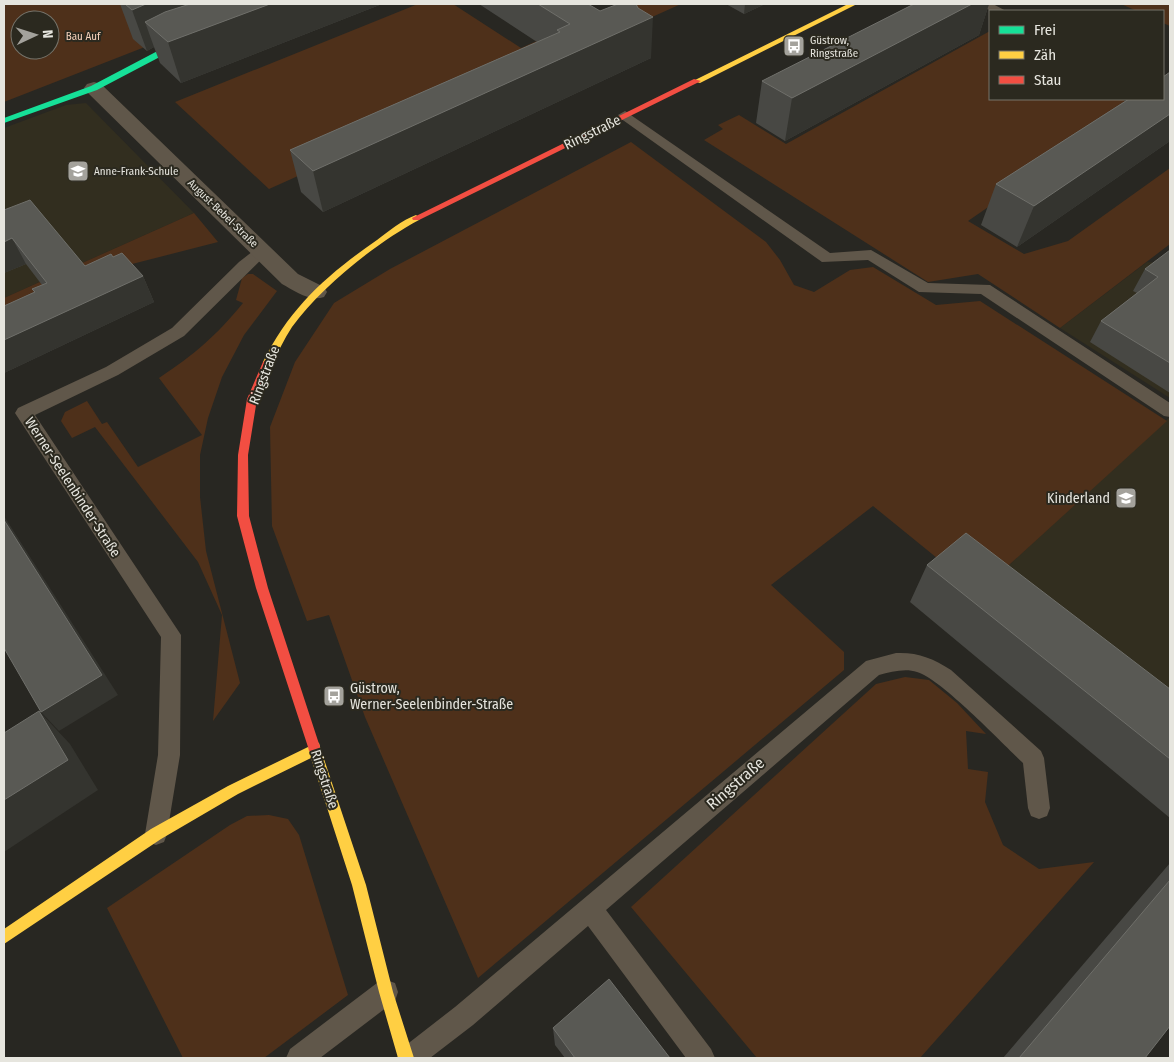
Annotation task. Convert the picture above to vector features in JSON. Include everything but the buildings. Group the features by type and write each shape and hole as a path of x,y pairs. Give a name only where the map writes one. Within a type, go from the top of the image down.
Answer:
{"street":[{"name":"Ringstraße","path":"408,1058 386,992 359,885 262,588 243,516 243,455 252,398 278,339 316,292 355,259 408,222 853,4"},
{"path":"4,121 94,88 172,46 199,37"},
{"name":"August-Bebel-Straße","path":"94,88 290,279 316,292"},
{"path":"4,937 156,834 233,790 315,750"}],"lane":[{"path":"984,4 998,10"},
{"path":"625,115 827,258 870,255 925,288 984,289 1170,411"},
{"name":"Werner-Seelenbinder-Straße","path":"156,834 170,755 171,636 24,413 112,371 178,332 244,266 262,252"},
{"name":"Ringstraße","path":"408,1058 464,1016 873,666 896,662 920,663 942,675 1033,758 1039,808"},
{"path":"589,908 702,1058"},
{"path":"300,1058 386,992"}],"shaded area":[{"name":"Anne-Frank-Schule","path":"86,103 194,213 4,298 4,128 66,105"},
{"path":"1147,262 1165,264 1170,267 1170,398 1060,328"},
{"name":"Kinderland","path":"1170,417 1170,710 997,576"}],"green space":[{"name":"Bau Auf","path":"4,4 255,4 4,102"},
{"path":"418,4 453,4 521,48 620,4 681,4 269,189 175,102"},
{"path":"1121,4 1170,4 1170,26 1164,23 1164,10 1135,10"},
{"path":"989,32 989,100 1123,100 1135,106 968,221 1024,254 1068,241 1170,168 1170,244 1060,328 978,274 928,282 704,140 723,129 718,125 739,115 786,144"},
{"path":"631,142 766,242 780,260 794,285 814,292 850,270 873,267 936,305 980,301 1167,421 997,576 937,558 873,506 771,585 844,652 844,670 478,978 365,717 329,615 307,621 272,526 270,427 295,362 334,303 390,269"},
{"path":"194,213 218,242 97,273 4,315 4,298"},
{"path":"248,274 253,274 277,291 244,335 222,377 208,418 200,455 200,497 206,551 240,683 213,721 222,615 198,562 95,427 72,438 61,421 65,412 87,401 102,424 107,422 138,467 202,435 159,378 204,344 233,315 243,303 236,300 242,278"},
{"path":"905,677 929,680 957,703 986,734 966,731 968,769 988,772 985,802 1003,845 1039,869 1094,862 920,1058 757,1058 631,907 876,684"},
{"path":"269,815 288,819 299,835 348,995 264,1058 183,1058 107,908 230,825 247,816"}],"traffic: fast":[{"path":"4,121 94,88 172,47 190,40"}],"traffic: slow":[{"path":"697,81 853,4"},
{"path":"268,362 288,326 314,296 344,268 416,218"},
{"path":"314,747 359,885 386,992 406,1058"},
{"path":"4,937 156,834 233,790 315,750"}],"traffic: jam":[{"path":"416,218 697,81"},
{"path":"268,362 252,399 243,455 243,516 262,588 314,747"}],"place":[{"name":"Güstrow, Ringstraße","path":"794,46"},
{"name":"Anne-Frank-Schule","path":"78,171"},
{"name":"Kinderland","path":"1126,498"},
{"name":"Güstrow, Werner-Seelenbinder-Straße","path":"334,696"}]}
